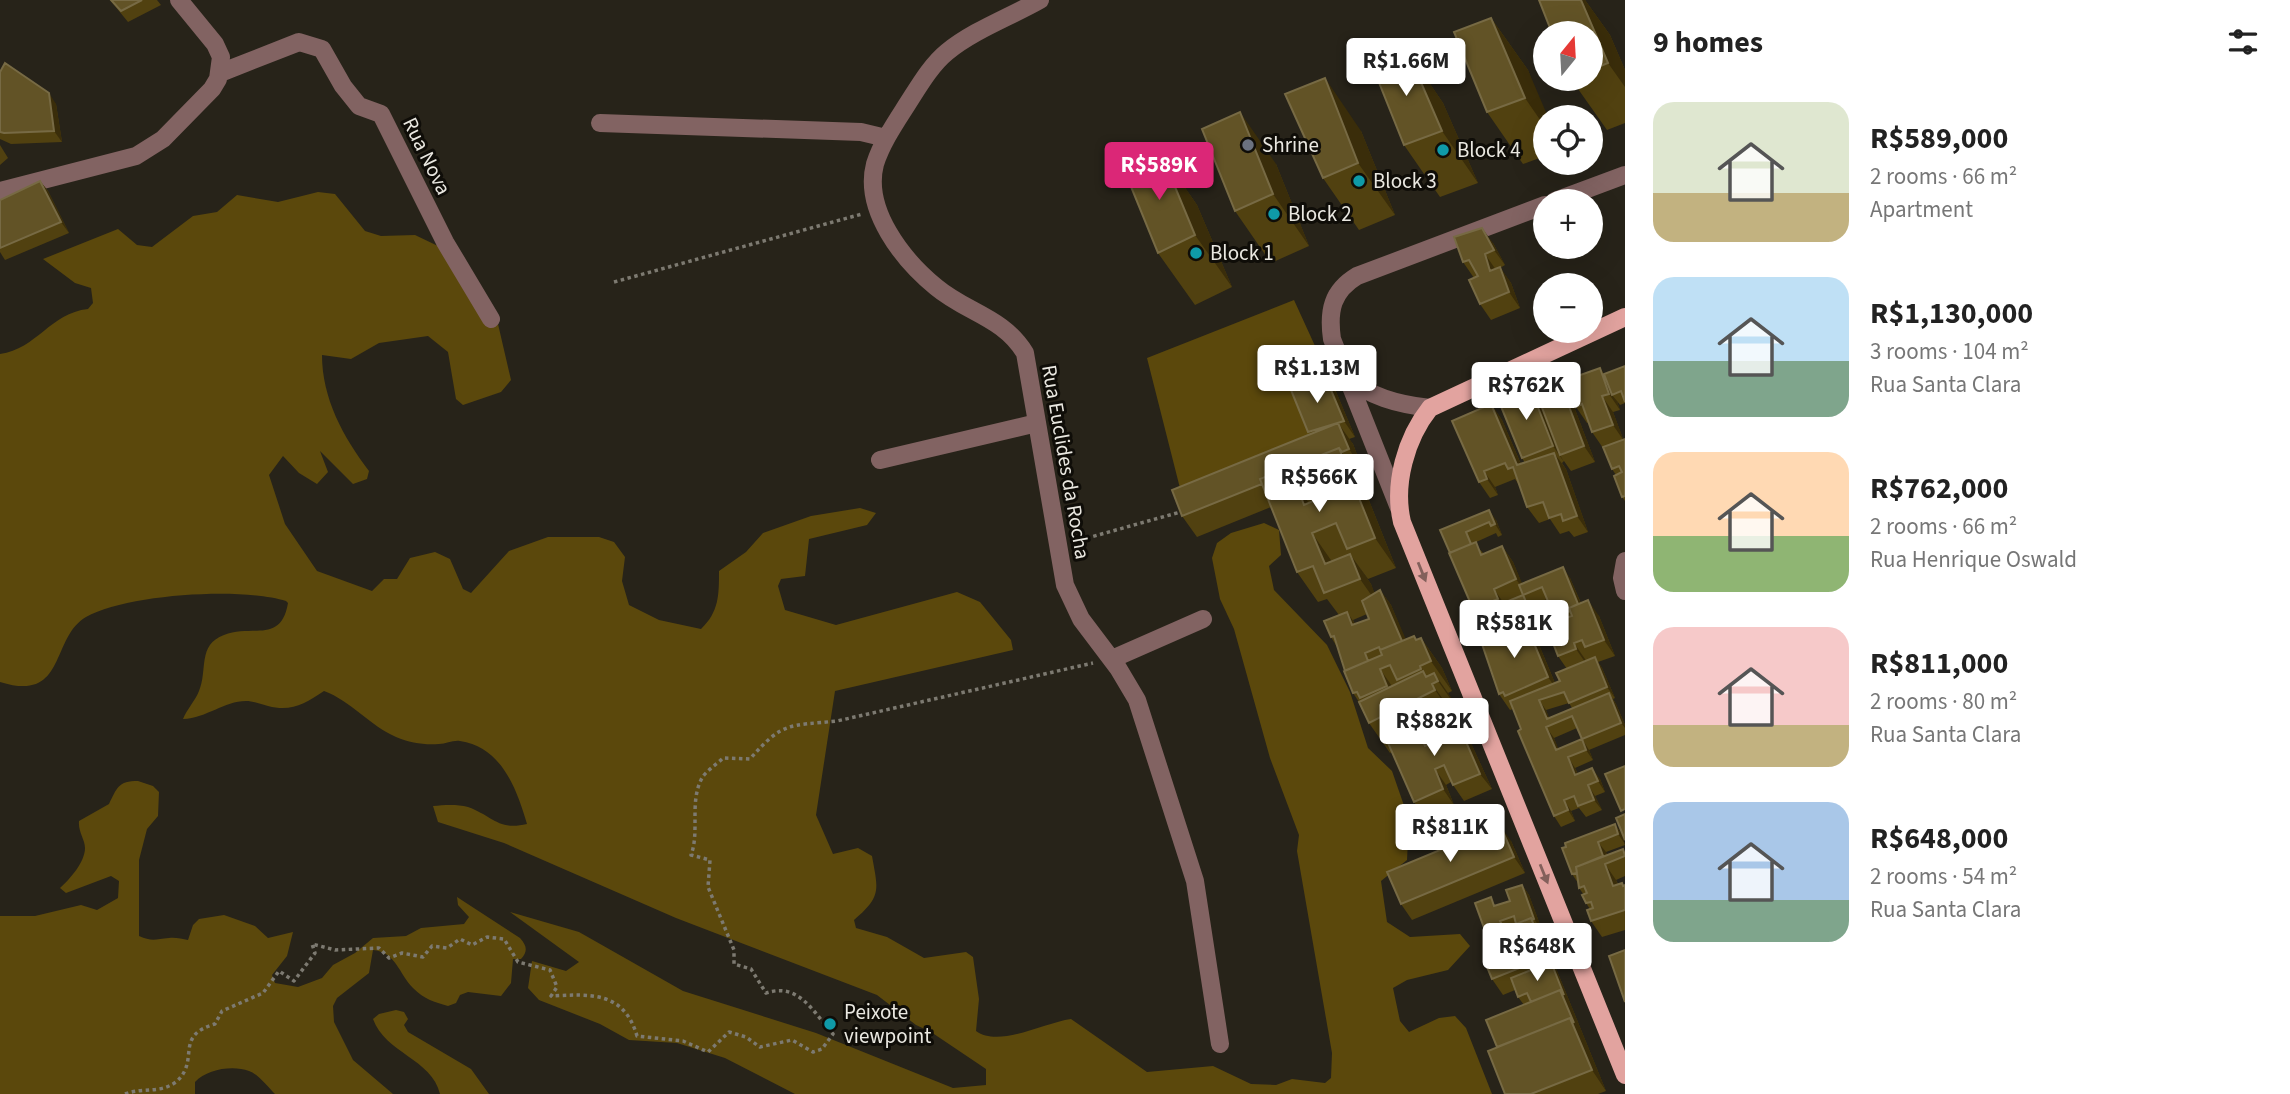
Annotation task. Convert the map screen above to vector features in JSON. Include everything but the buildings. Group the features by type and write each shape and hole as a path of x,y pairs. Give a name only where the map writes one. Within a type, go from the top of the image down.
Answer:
{"main road":[{"path":"1625,317 1442,399 1430,408 1419,422 1406,455 1398,495 1399,508 1625,1075"}],"street":[{"path":"0,191 26,181 114,164 136,156 163,139 212,89 220,73 220,57 215,44 179,0"},
{"name":"Rua Euclides da Rocha","path":"1040,0 946,52 936,62 886,138 875,165 873,184 878,210 905,254 936,287 1000,324 1017,340 1024,354 1063,578 1072,603 1137,700 1190,859 1220,1044"},
{"name":"Rua Nova","path":"220,73 299,42 322,49 343,86 359,106 381,114 445,242 491,319"},
{"path":"600,123 861,132 886,138"},
{"path":"1587,189 1625,175"},
{"path":"1399,508 1344,376 1332,339 1329,320 1333,300 1347,282 1533,210"},
{"path":"1344,376 1363,391 1381,399 1430,408"},
{"path":"880,460 1037,423"},
{"path":"1625,561 1622,578 1625,592"},
{"path":"1112,659 1203,619"}],"path":[{"path":"614,282 878,210"},
{"path":"1058,546 1186,510"},
{"path":"125,1094 137,1090 154,1093 179,1080 190,1055 191,1037 199,1028 215,1024 222,1012 263,993 279,971 294,981 315,953 312,944 335,950 379,948 389,958 402,953 423,957 432,946 447,948 460,939 472,945 487,937 504,939 518,962 550,970 557,987 551,996 592,993 612,1001 632,1018 637,1036 683,1041 708,1052 729,1032 746,1037 760,1047 792,1040 813,1052 821,1049 833,1034 797,993 780,988 766,993 751,969 734,964 734,950 708,887 710,860 691,855 697,840 694,809 702,777 723,758 750,759 774,731 794,725 837,721 1112,659"}],"shaded area":[{"path":"318,192 335,194 365,231 381,236 415,235 438,246 498,324 511,380 501,392 463,405 456,399 448,352 428,336 379,343 351,359 322,355 330,402 343,431 369,471 367,479 353,484 320,451 328,472 317,484 299,473 283,456 269,475 285,524 317,571 372,591 384,579 397,579 410,558 435,552 450,559 463,589 471,593 509,551 548,537 599,537 614,542 625,557 622,581 629,605 659,620 701,629 715,610 719,571 746,552 763,533 811,516 860,508 876,513 867,525 809,539 805,576 781,579 778,586 785,610 836,625 957,592 980,602 1011,640 1013,650 835,691 816,815 833,854 858,848 872,856 876,892 869,905 854,920 856,928 887,937 924,958 966,952 973,957 979,999 976,1031 986,1036 1009,1036 1071,1019 1147,1072 1213,1066 1251,1084 1276,1085 1292,1079 1325,1083 1331,1078 1332,1053 1297,851 1299,835 1270,758 1234,629 1220,599 1212,558 1217,543 1231,533 1264,523 1279,530 1281,555 1269,566 1274,590 1327,645 1350,692 1368,748 1392,771 1409,820 1407,860 1381,881 1387,922 1410,937 1460,934 1470,946 1448,970 1407,980 1393,988 1400,1021 1409,1032 1439,1018 1455,1016 1466,1028 1492,1094 795,1094 725,1058 677,1043 629,1040 600,1024 539,1000 528,988 532,961 566,971 579,962 510,912 579,932 683,991 816,1033 953,1088 986,1085 986,1069 916,1025 877,995 676,918 504,843 438,822 433,806 459,805 509,826 527,824 505,772 487,752 475,745 457,741 422,744 401,739 324,691 291,707 276,708 246,701 183,719 202,683 210,645 224,635 264,630 279,624 288,603 286,601 242,594 185,595 105,609 86,617 75,627 55,665 37,684 21,686 0,682 0,354 24,345 63,317 88,309 93,303 91,288 75,283 43,259 118,229 137,245 152,247 193,216 217,212 237,195 278,202"},
{"path":"1294,300 1337,394 1302,406 1319,448 1184,504 1147,358"},
{"path":"138,781 153,786 159,792 158,816 147,829 139,860 139,936 151,940 188,940 193,925 199,919 224,915 255,926 268,938 293,932 287,956 272,975 275,983 298,987 322,978 333,965 355,953 373,938 406,936 421,928 464,924 469,917 458,905 457,897 520,938 524,944 526,951 521,959 513,959 511,983 501,996 468,992 460,995 456,1003 448,1006 421,995 392,959 373,950 369,973 337,998 333,1006 334,1022 353,1060 393,1094 275,1094 252,1073 235,1068 206,1074 195,1082 195,1094 0,1094 0,916 35,916 81,905 97,910 118,898 119,881 111,876 66,893 60,888 76,870 84,853 85,845 79,821 109,804 122,784"},
{"path":"396,1010 404,1012 408,1019 404,1025 408,1032 471,1069 489,1094 440,1094 428,1072 379,1031 373,1019 379,1014"}],"place":[{"name":"Shrine","path":"1248,145"},
{"name":"Block 4","path":"1443,150"},
{"name":"Block 3","path":"1359,181"},
{"name":"Block 2","path":"1274,214"},
{"name":"Block 1","path":"1196,253"},
{"name":"Peixote viewpoint","path":"830,1024"}]}
